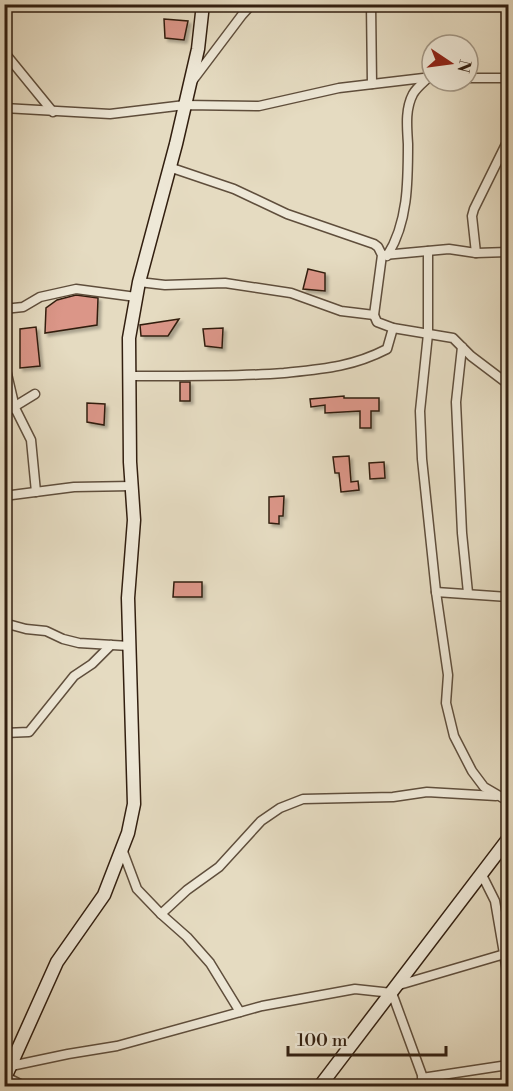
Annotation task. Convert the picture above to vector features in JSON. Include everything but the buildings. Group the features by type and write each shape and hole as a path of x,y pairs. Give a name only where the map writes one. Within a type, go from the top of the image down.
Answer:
{"street":[{"path":"6,1075 57,962 104,895 122,849 134,804 128,598 134,520 129,338 139,282 198,49 202,4"},
{"path":"190,83 252,4"},
{"path":"371,4 372,84"},
{"path":"507,4 508,10"},
{"path":"4,52 53,112"},
{"path":"4,108 110,114 185,105 259,106 339,88 420,78"},
{"path":"480,78 508,78"},
{"path":"420,87 414,92 407,110 407,189 400,229 394,245 384,255 374,315 376,322 393,328 453,338 471,356 508,384"},
{"path":"476,253 472,216 508,140"},
{"path":"169,167 234,189 287,214 374,244 384,255"},
{"path":"384,255 449,249 476,253 508,252"},
{"path":"428,250 428,334 420,411 422,459 436,592 446,652 448,675 446,703 454,736 472,771 484,787 508,801"},
{"path":"139,282 165,285 225,283 291,293 341,311 374,315"},
{"path":"4,309 23,307 40,297 76,289 136,297"},
{"path":"130,376 239,377 336,368 387,349 393,328"},
{"path":"462,347 456,402 462,533 468,593"},
{"path":"4,361 15,408 31,440 36,492"},
{"path":"4,413 35,393"},
{"path":"4,496 74,487 132,486"},
{"path":"436,592 508,597"},
{"path":"4,623 46,631 79,643 129,646"},
{"path":"4,733 29,732 75,676 92,664 111,645"},
{"path":"161,914 187,890 219,867 261,821 291,803 303,800 393,797 427,792 499,796"},
{"path":"320,1086 508,839"},
{"path":"122,849 137,889 187,937 210,963 240,1012"},
{"path":"482,875 495,901 507,954 508,977"},
{"path":"6,1075 68,1054 117,1046 262,1006 355,988 395,989 507,954"},
{"path":"395,989 424,1082 508,1065"},
{"path":"6,1075 24,1086"}]}
